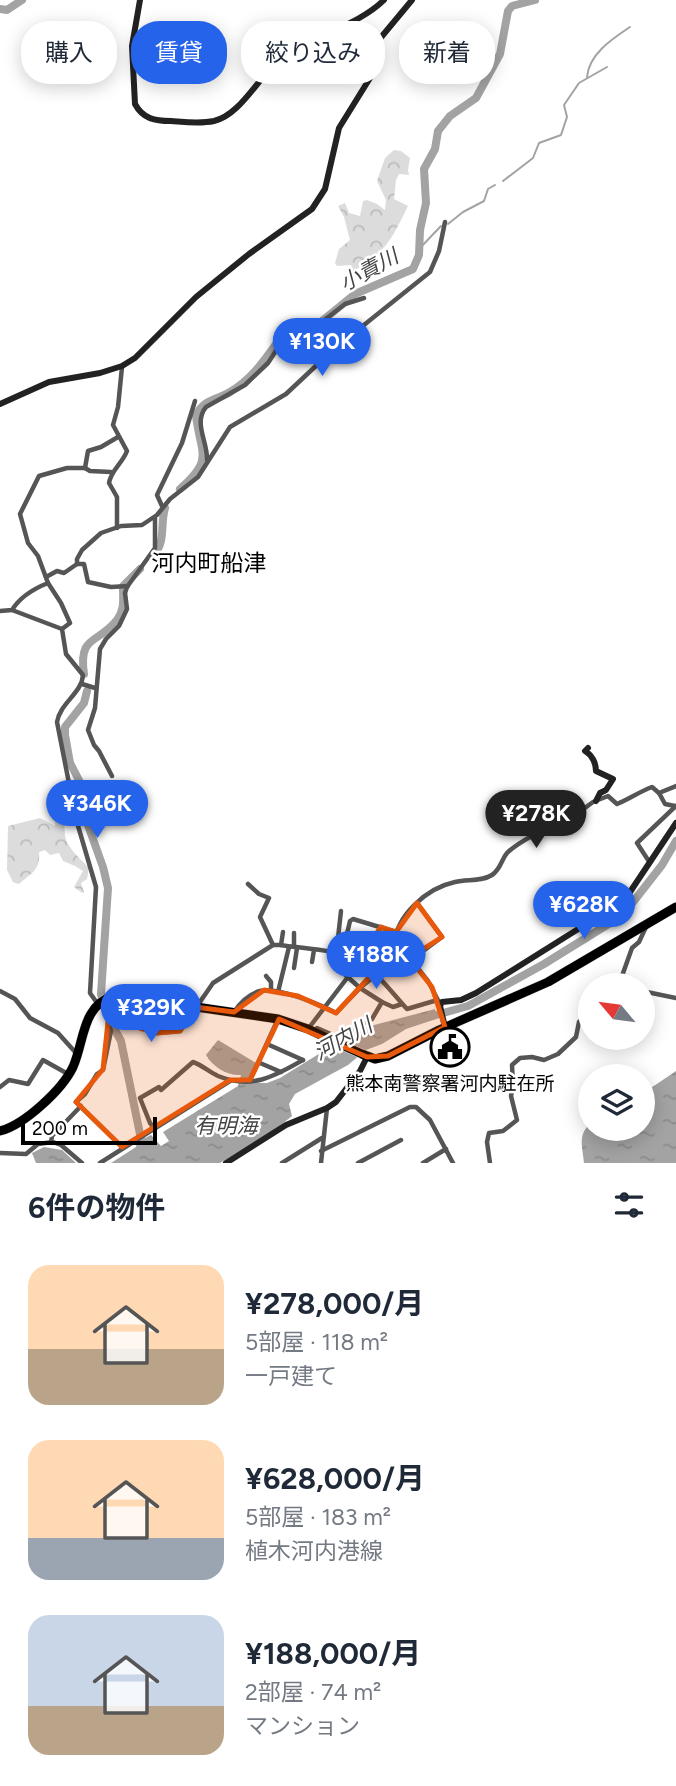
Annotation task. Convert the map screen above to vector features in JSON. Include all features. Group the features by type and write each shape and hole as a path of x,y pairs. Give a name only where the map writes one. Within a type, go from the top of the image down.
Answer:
{"highway":[{"path":"0,1131 15,1126 27,1117 69,1074 88,1018 101,1001 114,995 278,1019 337,1040 375,1059 388,1056 445,1025 548,982 676,907"}],"street":[{"path":"140,0 132,46 135,104 139,111 150,119 199,123 223,118 240,104 284,56 365,14 384,0"},
{"path":"0,404 49,382 100,373 122,366 148,347 219,277 303,216 318,201 325,189 339,128 370,78 373,47 412,0"},
{"path":"77,564 82,550 101,533 142,525 155,517 162,506 192,483 230,427 286,394 334,348 430,272 439,251 445,222"},
{"path":"162,506 157,495 182,443 201,412 210,404 245,385 268,363 289,335 313,329 345,304 364,298"},
{"path":"117,528 117,497 109,483 112,472 127,451 113,425 118,407 122,366"},
{"path":"195,401 196,419 207,448 206,464"},
{"path":"85,468 88,451 118,437"},
{"path":"62,629 70,623 28,543 20,514 39,476 67,468 112,472"},
{"path":"111,775 88,730 95,708 100,649 119,626 127,609 126,585 151,557 155,548 155,517"},
{"path":"46,577 57,571 64,573 77,564 84,564 88,582 111,587 126,585"},
{"path":"12,610 24,596 48,583"},
{"path":"0,611 12,610 62,629"},
{"path":"62,629 66,654 83,676 82,684 61,709 57,722 76,818 96,887 90,993 101,1001"},
{"path":"82,684 95,688"},
{"path":"588,748 585,751 596,764 596,771 613,779 596,801"},
{"path":"659,793 676,786"},
{"path":"445,1025 432,987 411,960 394,945 402,920 417,903 443,886 492,875 499,870 505,855 516,846 558,822 566,822 608,796 617,804 628,796 652,787 665,804 676,806"},
{"path":"651,864 637,842 676,806"},
{"path":"122,1147 76,1101 85,1094 97,1074 103,1070 111,1021 134,1018 140,1028 148,1027 157,1033 180,1031 213,983 273,945 343,955 358,961 376,975 408,1009 419,1004 438,1004 467,998 583,926 630,892 676,823"},
{"path":"248,884 259,894 269,898 260,917 273,945"},
{"path":"411,960 442,937 417,903"},
{"path":"341,911 338,938 354,949 351,958"},
{"path":"396,932 353,919 350,921 341,971 359,988 382,1002 393,1007 402,1004"},
{"path":"622,973 632,948 639,942 647,924"},
{"path":"310,1030 381,927"},
{"path":"281,946 283,932"},
{"path":"294,933 294,968"},
{"path":"278,992 293,947"},
{"path":"312,962 314,950"},
{"path":"234,1012 241,1002 260,990 298,996 337,1013 359,988 402,953"},
{"path":"266,976 271,982 271,991"},
{"path":"0,991 15,999 30,1018 58,1033 77,1053"},
{"path":"655,994 676,998"},
{"path":"145,999 148,1027"},
{"path":"320,1050 372,1019 382,1002"},
{"path":"250,1080 278,1019"},
{"path":"490,1163 487,1142 489,1133 502,1131 517,1120 511,1096 512,1065 520,1058 544,1060 558,1054 576,1037 578,1028"},
{"path":"154,1128 140,1098 159,1087 161,1090 193,1062 215,1075 233,1080 264,1080 303,1060 267,1044"},
{"path":"226,1163 286,1125 327,1108 348,1089 365,1056"},
{"path":"0,1087 9,1080 28,1084 43,1060 69,1074"},
{"path":"260,1063 282,1072"},
{"path":"100,1163 233,1080"},
{"path":"51,1142 52,1136 81,1106"},
{"path":"321,1151 410,1107 422,1111 430,1120 453,1163"},
{"path":"321,1163 327,1108"},
{"path":"282,1163 323,1138"},
{"path":"358,1163 401,1140"},
{"path":"0,1153 26,1154 38,1144 51,1142 61,1145 82,1163"},
{"path":"423,1163 446,1150"},
{"path":"26,1154 28,1163"}],"highlighted area":[{"path":"417,903 442,937 409,958 432,987 445,1027 388,1056 367,1057 279,1019 250,1080 230,1080 122,1147 76,1102 103,1069 108,1022 134,1018 140,1028 157,1033 180,1031 195,1007 234,1012 264,990 298,996 336,1013 374,972 358,961 381,927 396,932"}],"green space":[{"path":"394,150 401,151 410,158 409,175 399,174 394,199 408,206 392,237 374,257 354,271 351,265 337,266 335,263 339,249 350,240 338,206 345,203 349,213 360,216 363,201 367,200 385,210 386,200 377,181 385,158"},
{"path":"60,798 66,840 89,868 87,879 81,883 82,893 74,887 83,871 63,861 59,853 50,855 45,850 39,852 36,867 19,884 13,882 7,870 8,826 40,818 55,826 55,802"}],"water":[{"name":"有明海","path":"435,1009 436,1019 406,1029 382,1044 366,1050 348,1065 295,1094 289,1104 292,1116 276,1129 220,1163 111,1163 136,1147 137,1142 151,1135 161,1146 169,1141 163,1132 238,1086 241,1075 221,1070 206,1055 218,1040 256,1063 249,1083 267,1083 280,1078 359,1029"},
{"path":"676,1071 676,1163 584,1163 582,1141 655,1141 655,1085"},
{"path":"44,1147 62,1150 76,1163 36,1163 32,1153"}],"waterway":[{"path":"0,9 7,10 22,0"},
{"name":"小責川","path":"180,489 198,470 203,456 196,416 202,406 230,392 246,380 282,336 317,325 355,294 413,269 419,255 420,230 426,203 424,169 435,149 438,131 450,116 476,98 500,54 508,11 512,6 535,0"},
{"path":"587,77 597,54 630,27"},
{"path":"503,181 533,158 539,143 561,135 567,117 564,105 579,83 607,67"},
{"path":"448,224 484,201 488,189 495,185"},
{"path":"419,249 441,226"},
{"name":"小責川","path":"154,555 161,538 165,508"},
{"name":"小責川","path":"84,674 83,661 87,646 110,628 120,616 123,586 140,569"},
{"name":"小責川","path":"87,691 84,703 65,727 65,735 70,763 82,786 84,814 108,888 101,994 108,1017 121,1041 141,1139"},
{"name":"河内川","path":"425,1018 468,1006 544,964 623,915 662,865 676,841"}],"place":[{"name":"熊本南警察署河内駐在所","path":"450,1047"}],"district":[{"name":"河内町船津","path":"209,563"}]}
